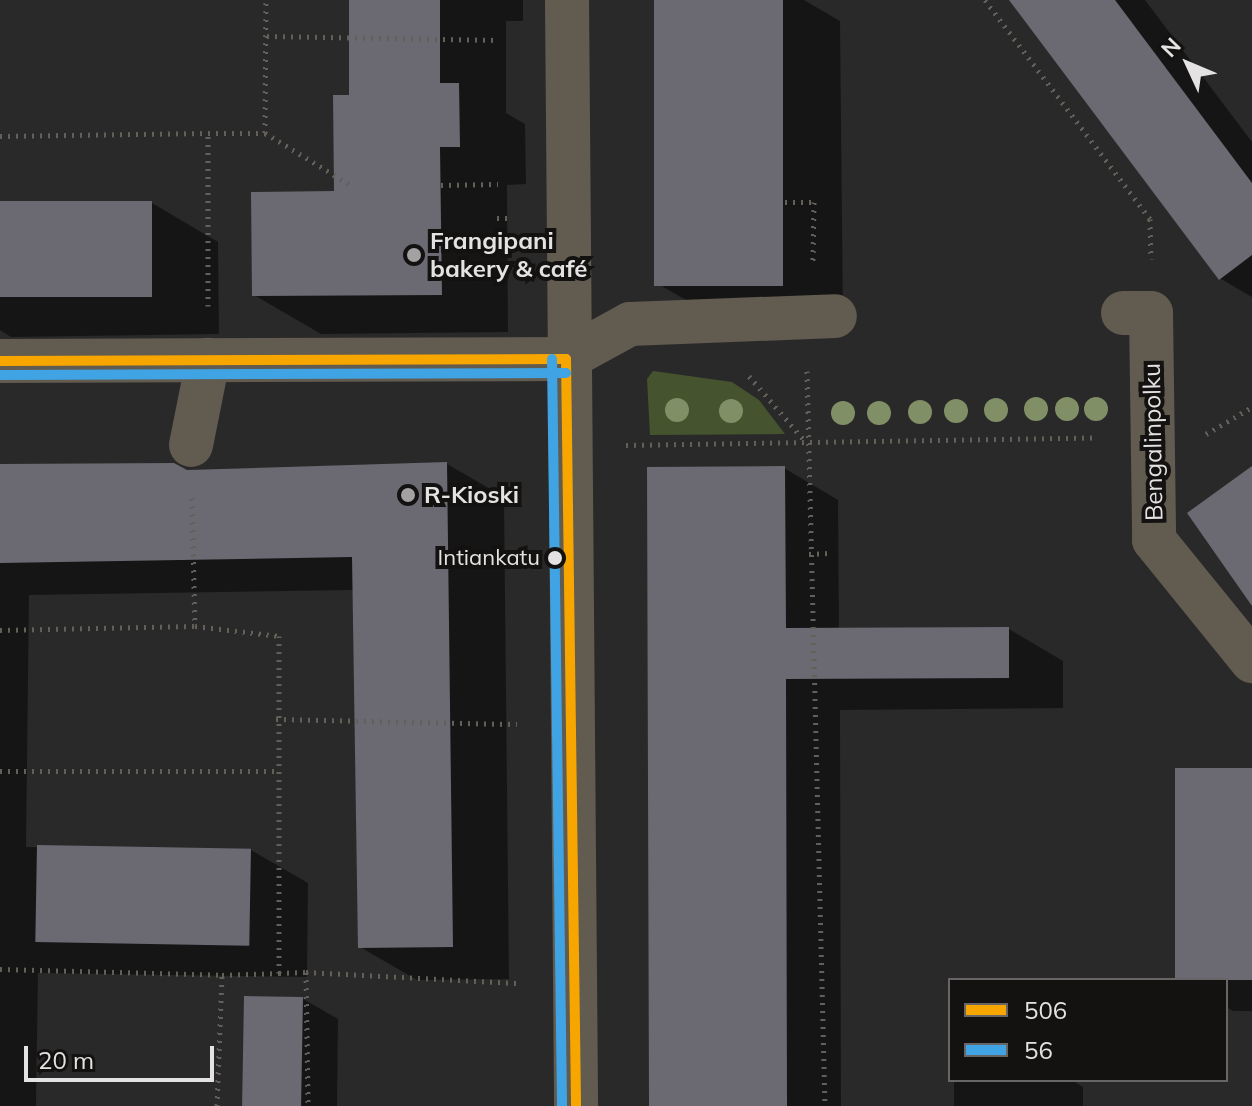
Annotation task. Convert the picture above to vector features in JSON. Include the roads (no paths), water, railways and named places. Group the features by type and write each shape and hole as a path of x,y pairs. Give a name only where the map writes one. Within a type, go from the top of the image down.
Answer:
{"street":[{"path":"567,0 566,359 576,1106"},
{"name":"Bengalinpolku","path":"1137,313 1154,540 1252,661"},
{"path":"0,361 566,359 630,324 824,315"},
{"path":"191,445 208,360"}],"place":[{"name":"Frangipani bakery & café","path":"414,255"},
{"name":"R-Kioski","path":"408,495"},
{"name":"Intiankatu","path":"555,558"}]}
